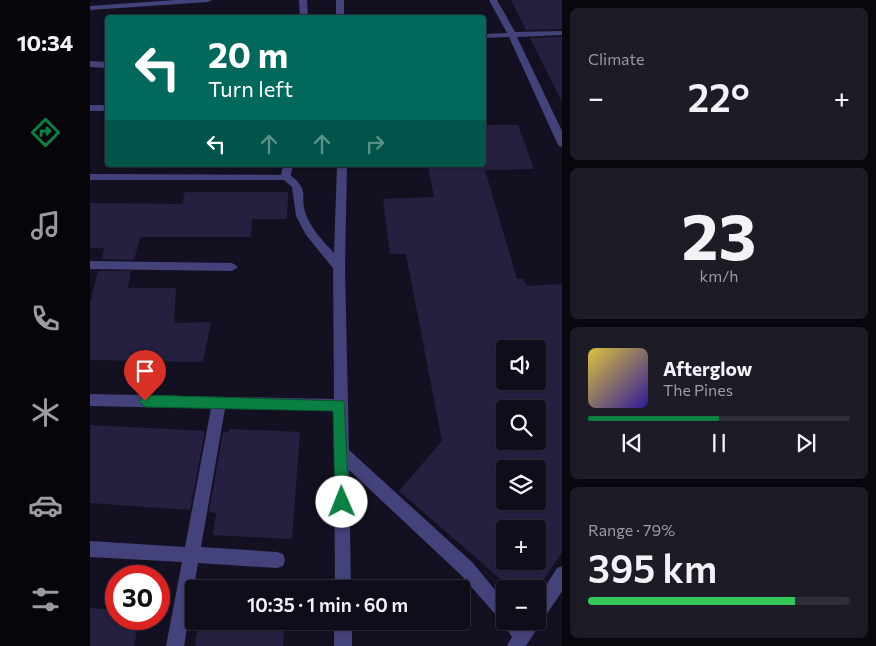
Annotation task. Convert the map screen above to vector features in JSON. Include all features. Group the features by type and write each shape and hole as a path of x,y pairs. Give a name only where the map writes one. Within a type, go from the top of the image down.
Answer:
{"street":[{"path":"90,8 208,0"},
{"path":"303,0 304,15"},
{"path":"340,0 340,15"},
{"path":"493,0 512,35 562,145"},
{"path":"486,36 562,33"},
{"path":"90,64 105,65"},
{"path":"90,108 105,108"},
{"path":"286,177 288,167"},
{"path":"342,167 339,267 339,405 343,580"},
{"path":"90,177 286,177 297,186 301,216 310,232 339,267"},
{"path":"90,265 232,267"},
{"path":"90,400 339,405"},
{"path":"175,646 219,402"},
{"path":"341,453 467,569 496,604"},
{"path":"90,549 277,560"},
{"path":"546,599 562,574"},
{"path":"343,630 343,646"}],"building":[{"path":"511,0 562,0 562,29 526,30"},
{"path":"562,37 562,102 530,38"},
{"path":"486,125 518,125 534,169 485,170 517,279 523,279 527,286 562,284 562,552 543,580 502,580 399,491 442,441 406,254 390,254 383,199 434,197 428,167 486,167"},
{"path":"185,192 288,192 287,219 252,219 251,237 140,237 134,260 102,259 104,248 90,248 90,203 182,204"},
{"path":"98,271 131,271 128,288 176,288 174,323 211,322 203,362 90,360 90,303"},
{"path":"90,425 205,431 190,510 90,503"},
{"path":"229,429 300,432 292,539 213,535 216,513 209,512 223,432 229,432"},
{"path":"90,608 105,609 105,630 137,630 134,646 90,646"},
{"path":"198,630 284,630 283,646 195,646"}],"route":[{"path":"145,401 339,405 342,502"}]}
